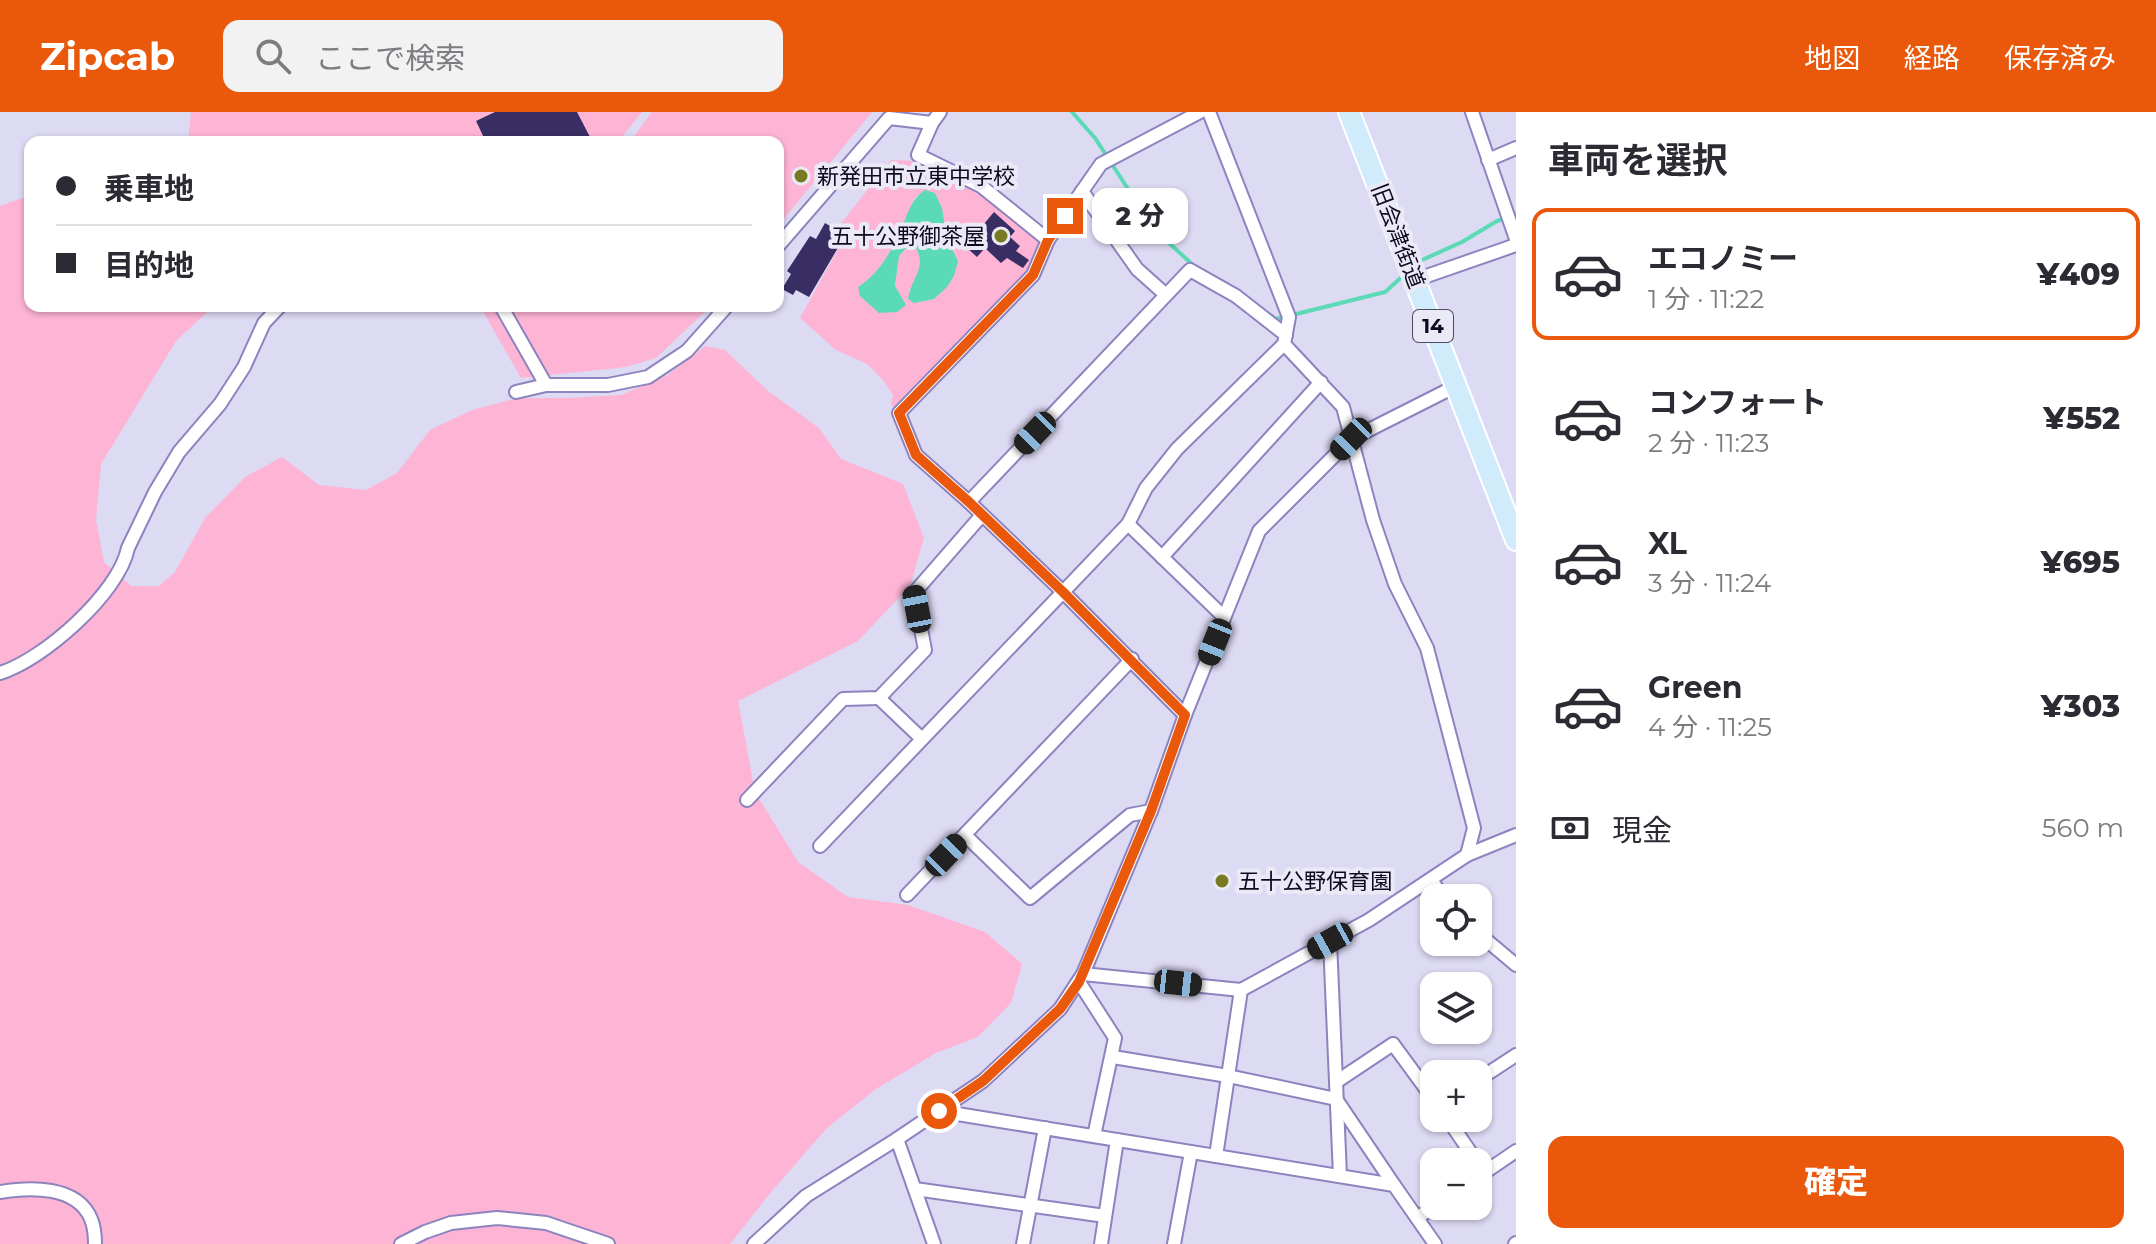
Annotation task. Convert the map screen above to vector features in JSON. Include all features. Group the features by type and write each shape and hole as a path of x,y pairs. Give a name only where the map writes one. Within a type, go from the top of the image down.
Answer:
{"main road":[{"name":"旧会津街道","path":"1349,112 1516,540"}],"street":[{"path":"915,112 936,118"},
{"path":"1185,715 1063,592 916,455 899,413 1033,275 1048,240 1101,164 1200,112"},
{"path":"820,846 1128,524 1146,488 1177,449 1285,340 1289,317 1209,112"},
{"path":"1415,280 1516,242 1472,112"},
{"path":"784,239 889,118 936,118"},
{"path":"936,118 918,155 981,186 1048,240"},
{"path":"1488,160 1516,148"},
{"path":"1082,191 1137,269 1166,295"},
{"path":"969,502 1190,270 1236,296 1285,340 1343,407 1373,520 1395,584 1427,648 1474,828 1467,855"},
{"path":"0,673 33,657 60,638 104,594 126,558 155,492 179,452 220,404 244,367 257,334 275,312"},
{"path":"504,312 546,385"},
{"path":"516,392 546,385 608,385 648,377 687,351 722,312"},
{"path":"1162,557 1321,382"},
{"path":"754,1244 806,1196 983,1081 1060,1009 1081,978 1151,811 1185,715 1259,531 1351,439 1456,386"},
{"path":"747,800 843,699 879,698 925,650 914,593 982,515"},
{"path":"1128,524 1224,617"},
{"path":"907,895 1132,659"},
{"path":"879,698 922,739"},
{"path":"965,835 1030,898 1130,815 1151,811"},
{"path":"1081,978 1241,990 1369,920 1467,855 1516,835"},
{"path":"1431,880 1434,884"},
{"path":"1330,941 1340,1176"},
{"path":"1492,945 1516,965"},
{"path":"1081,978 1115,1038 1094,1136"},
{"path":"1216,1156 1241,990"},
{"path":"1336,1082 1393,1044 1420,1081"},
{"path":"1492,1071 1516,1055"},
{"path":"1113,1057 1228,1076 1336,1099 1435,1244"},
{"path":"939,1111 1394,1185"},
{"path":"1023,1244 1045,1128"},
{"path":"897,1139 934,1244"},
{"path":"1101,1244 1117,1140"},
{"path":"1492,1163 1516,1151"},
{"path":"1174,1244 1191,1152"},
{"path":"0,1192 34,1188 65,1194 91,1217 95,1244"},
{"path":"915,1189 1105,1216"},
{"path":"401,1244 451,1223 497,1218 546,1223 608,1244"}],"shaded area":[{"path":"191,112 642,112 623,136 189,136"},
{"path":"652,112 872,112 784,219 784,136 634,136"},
{"path":"891,160 918,161 979,192 1040,242 1026,274 893,408 893,395 867,364 836,350 800,318 842,242 839,226","holes":["935,193 942,208 947,239 958,261 934,299 914,303 909,290 919,268 915,246 906,248 899,256 895,286 906,305 858,287 886,259 915,197"]},
{"path":"925,190 935,193 942,208 947,239 958,261 954,276 934,299 914,303 908,299 918,273 919,254 915,246 906,248 899,256 895,286 906,305 897,312 879,313 860,296 858,287 873,275 884,260 911,206"},
{"path":"24,198 24,312 207,312 176,341 101,464 96,520 104,562 131,586 159,586 175,572 205,518 245,477 282,457 319,485 366,490 397,473 430,430 472,410 518,398 621,395 668,375 705,346 725,350 768,391 819,428 841,459 903,484 924,538 910,586 858,641 738,701 755,792 798,862 848,897 908,905 985,932 1022,964 1011,1003 978,1037 936,1053 876,1089 826,1129 730,1244 0,1244 0,206"},
{"path":"483,312 705,312 656,358 626,367 521,378"}],"building":[{"path":"495,112 577,112 589,136 483,136 476,121"},
{"name":"五十公野御茶屋","path":"994,212 1015,231 1010,237 1020,246 1016,251 1029,260 1023,268 1007,258 1001,263 985,248 977,257 967,248"},
{"path":"825,223 837,230 833,236 842,241 809,297 796,290 793,295 784,290 791,274 787,271 810,236 816,239"}],"waterway":[{"path":"1072,112 1095,138 1154,229 1194,266"},
{"path":"1417,264 1504,219"},
{"path":"1271,318 1385,292 1404,275"}],"place":[{"name":"新発田市立東中学校","path":"801,176"},
{"name":"五十公野御茶屋","path":"1001,236"},
{"name":"五十公野保育園","path":"1222,881"}],"route":[{"path":"939,1111 983,1081 1060,1009 1079,982 1151,811 1185,715 1063,592 916,455 899,413 1033,275 1048,240 1065,216"}]}
